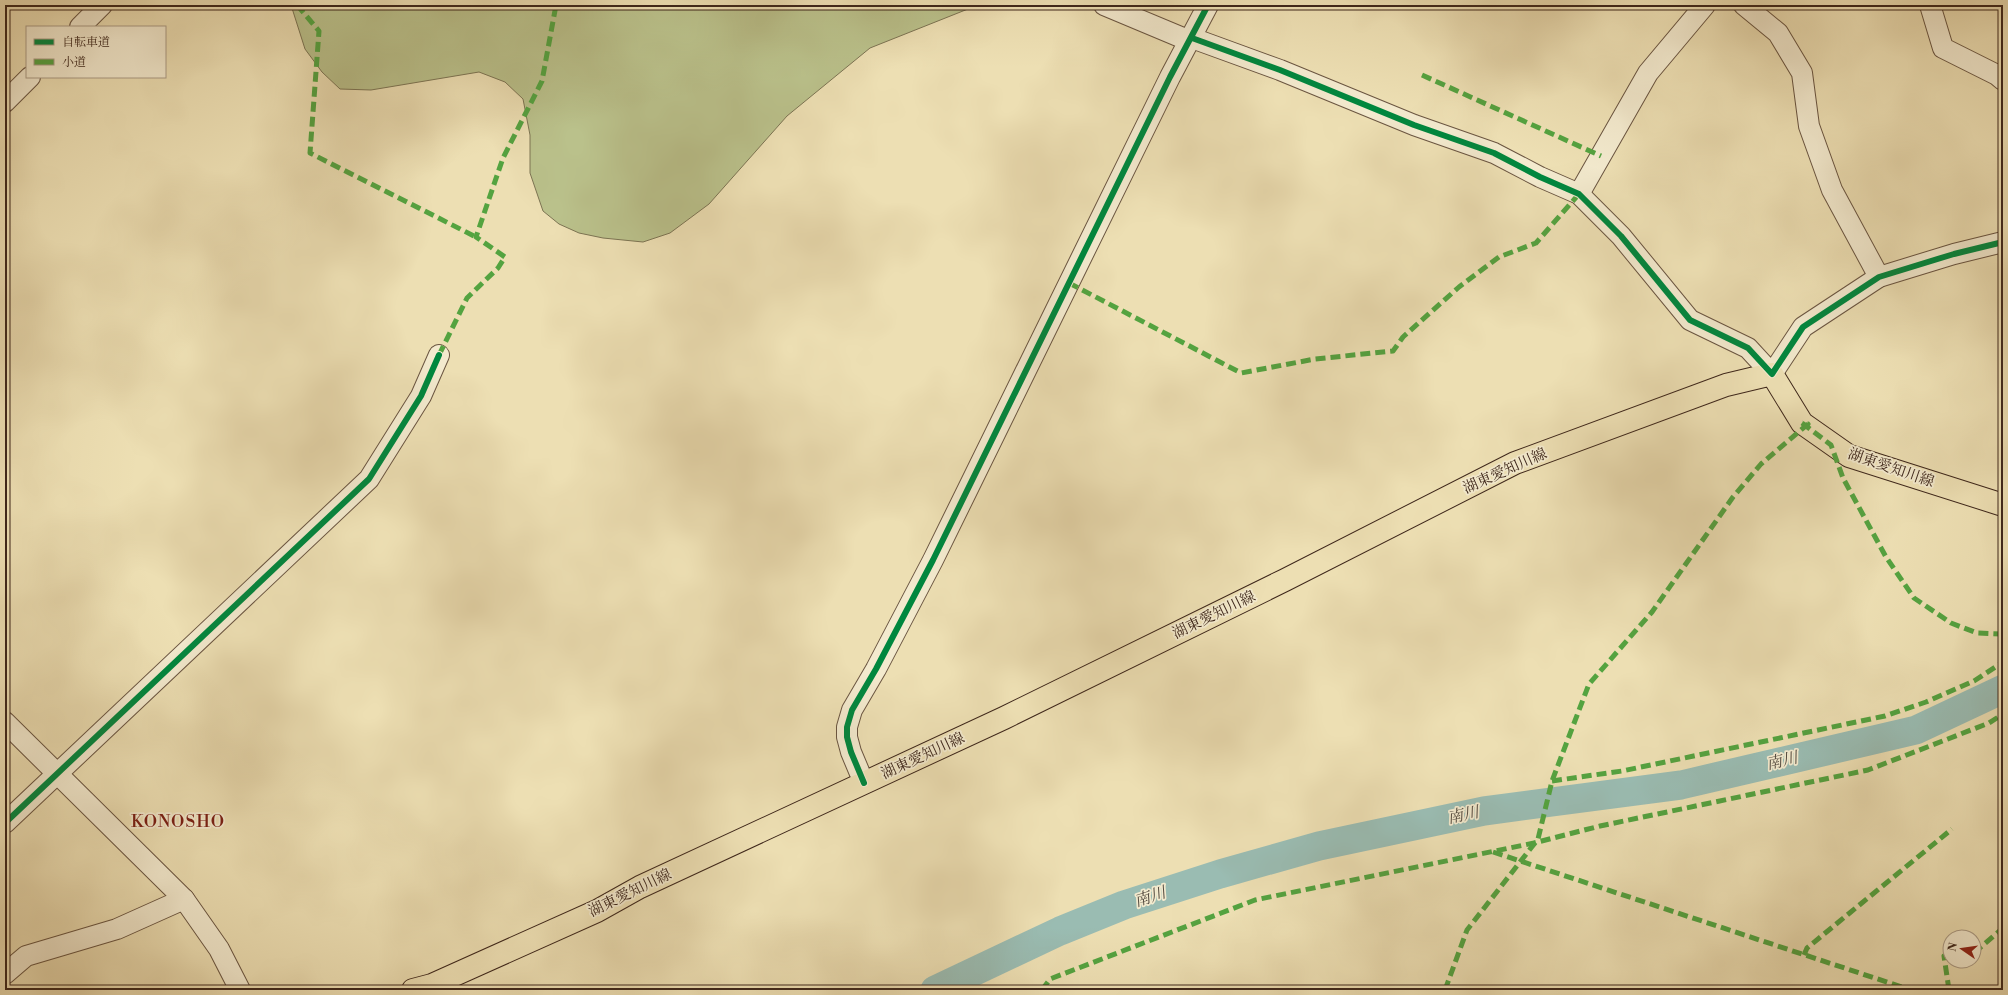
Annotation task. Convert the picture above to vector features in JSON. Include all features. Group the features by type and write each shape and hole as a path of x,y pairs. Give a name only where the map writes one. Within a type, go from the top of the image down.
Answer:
{"main road":[{"name":"湖東愛知川線","path":"413,990 432,985 596,911 640,887 1004,718 1250,597 1515,463 1726,385 1772,374 1802,423 1849,456 2003,505"}],"street":[{"path":"81,26 102,5"},
{"path":"1104,5 1191,40 1280,70 1414,125 1494,153 1540,177 1579,194 1621,236 1690,320 1748,348 1772,374 1803,327 1879,277 1954,254 2003,242"},
{"path":"864,783 851,752 847,738 847,728 852,710 876,669 933,560 1170,77 1191,40 1208,5"},
{"path":"1579,194 1648,73 1705,5"},
{"path":"1744,5 1778,32 1802,73 1809,126 1832,190 1879,277"},
{"path":"1930,5 1943,48 2003,80"},
{"path":"5,102 29,78"},
{"path":"5,823 58,775 369,479 421,396 439,355"},
{"path":"5,722 184,899 219,949 240,990"},
{"path":"5,974 26,956 118,929 184,899"}],"green space":[{"path":"291,5 978,5 870,48 787,116 709,204 670,233 643,242 603,238 579,233 559,224 543,211 530,173 530,135 523,99 505,82 479,72 371,90 340,89 322,72 305,49"}],"waterway":[{"name":"南川","path":"935,990 1060,931 1124,905 1220,874 1319,846 1484,811 1681,785 1916,730 2003,689"}],"marked path":[{"path":"297,5 319,31 310,153 476,237"},
{"path":"439,355 467,298 498,268 505,257 476,237 503,158 542,81 556,5"},
{"path":"1422,75 1601,156"},
{"path":"1069,283 1241,373 1315,359 1393,351 1403,337 1459,287 1499,257 1536,243 1579,194"},
{"path":"1802,423 1831,445 1843,478 1886,557 1914,598 1951,623 1977,633 2003,634"},
{"path":"1445,990 1467,930 1538,839 1552,781 1589,684 1652,612 1733,497 1761,464 1808,424 1802,423"},
{"path":"1552,781 1622,771 1885,716 1926,702 1974,681 2003,662"},
{"path":"1042,990 1050,979 1255,900 1534,843 1600,826 1868,770 1989,723 2003,714"},
{"path":"1804,955 1807,948 1952,829"},
{"path":"1493,852 1911,990"},
{"path":"1982,946 2003,928"},
{"path":"1946,969 1949,990"}],"cycle path":[{"path":"864,783 851,752 847,737 847,727 852,710 876,669 933,560 1170,77 1208,5"},
{"path":"1192,38 1280,70 1414,125 1494,153 1540,177 1579,194 1621,236 1690,320 1748,348 1772,374 1803,327 1879,277 1954,254 2003,242"},
{"path":"5,823 369,479 421,396 439,355"}],"district":[{"name":"KONOSHO","path":"178,822"}]}
